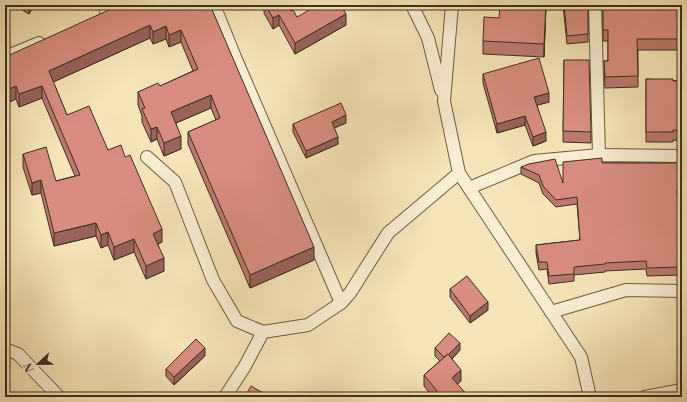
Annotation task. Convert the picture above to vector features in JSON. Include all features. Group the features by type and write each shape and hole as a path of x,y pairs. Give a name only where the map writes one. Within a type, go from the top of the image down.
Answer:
{"street":[{"path":"214,5 341,303"},
{"path":"412,5 428,38 444,101 459,173 581,357 590,397"},
{"path":"444,101 452,5"},
{"path":"595,5 599,155"},
{"path":"93,20 108,10"},
{"path":"5,57 49,38"},
{"path":"469,188 534,161 599,155 682,156"},
{"path":"147,157 175,182 213,280 237,321 263,332 308,325 341,303 350,293 388,233 459,173"},
{"path":"551,312 626,290 682,291"},
{"path":"225,397 245,366 263,332"},
{"path":"5,349 18,354 59,397"},
{"path":"644,397 682,390"}],"building":[{"path":"120,5 210,5 314,247 250,275 188,132 220,118 211,95 171,112 181,136 164,143 157,127 151,129 142,109 145,108 138,92 158,83 160,86 198,69 181,30 169,35 166,26 153,32 150,25 49,71 67,115 89,106 108,150 121,145 125,157 130,155 162,229 153,234 164,258 146,266 134,239 114,247 108,232 101,235 96,223 54,233 41,180 32,183 23,154 46,147 56,181 80,175 42,86 19,94 16,86 5,91 5,57"},
{"path":"265,5 287,5 291,11 293,10 297,17 318,5 341,5 346,14 295,43 279,15 273,18"},
{"path":"500,5 546,5 544,44 483,41 484,17 499,18"},
{"path":"564,5 588,5 588,34 567,36"},
{"path":"603,5 682,5 682,39 637,39 638,76 605,77 604,61 608,61 608,30 603,30"},
{"path":"539,58 549,93 534,97 546,132 533,137 525,116 497,124 483,74"},
{"path":"564,60 589,60 591,132 563,131"},
{"path":"646,79 673,79 673,81 682,81 682,131 673,130 673,132 646,132"},
{"path":"341,103 346,115 332,122 338,137 306,151 293,124"},
{"path":"602,158 602,163 682,163 682,190 677,190 679,236 682,236 682,267 647,268 646,261 605,263 574,267 574,274 549,276 547,262 539,262 536,245 580,240 577,197 556,200 543,186 539,175 521,167 555,159 563,183 563,162"},
{"path":"467,276 488,302 470,316 450,289"},
{"path":"449,333 460,343 444,357 435,348"},
{"path":"196,339 205,348 174,377 166,369"},
{"path":"448,354 461,370 452,378 469,397 431,397 437,391 424,375"},
{"path":"251,386 270,397 245,397"},
{"path":"682,391 682,397 680,397 679,392"}]}
